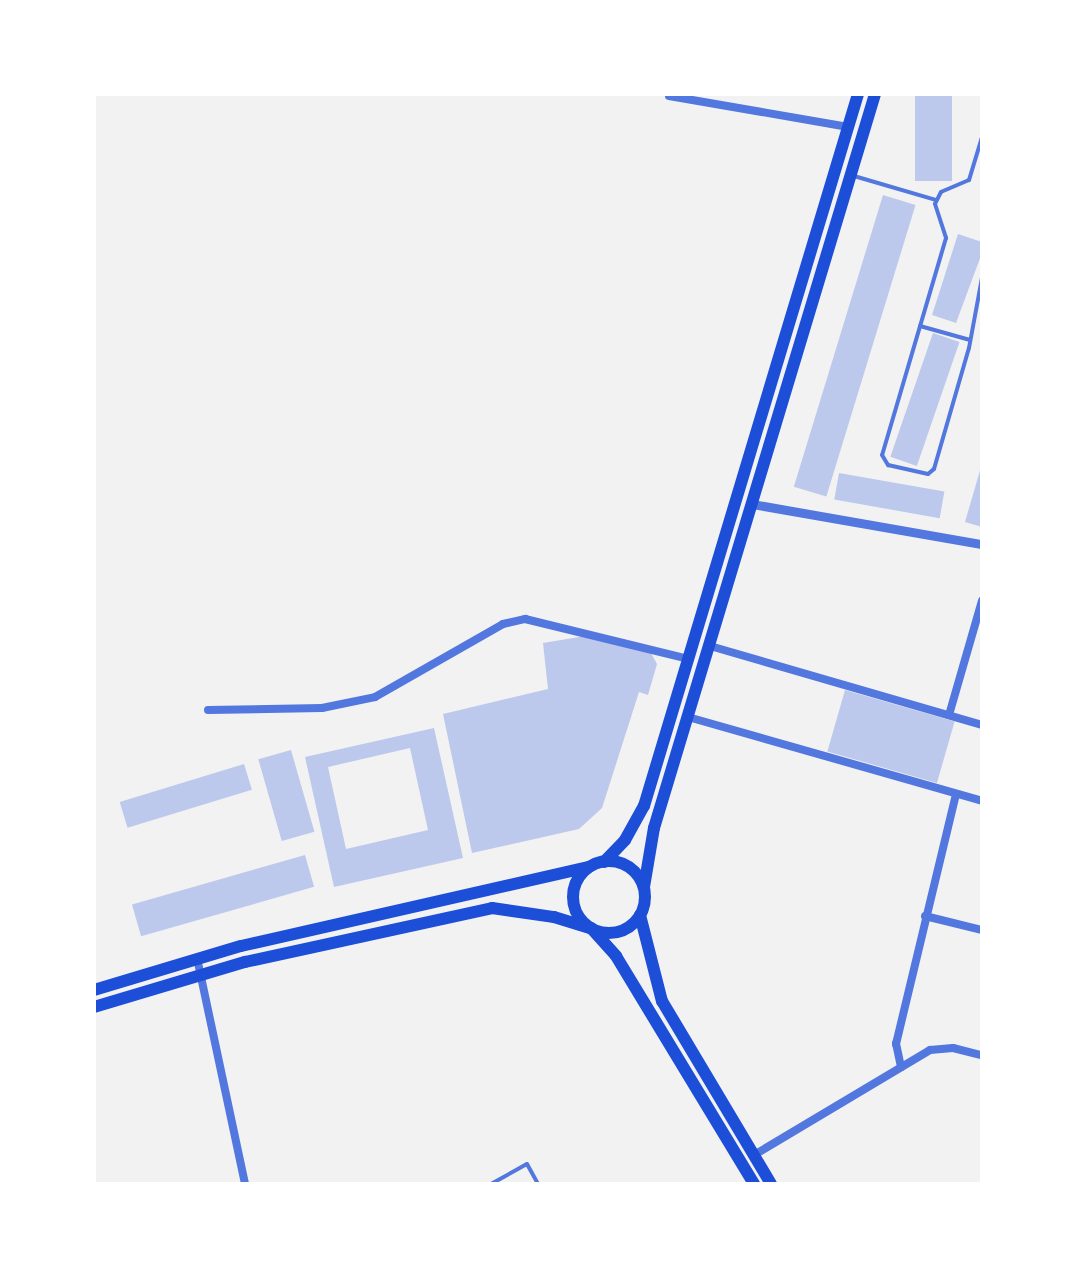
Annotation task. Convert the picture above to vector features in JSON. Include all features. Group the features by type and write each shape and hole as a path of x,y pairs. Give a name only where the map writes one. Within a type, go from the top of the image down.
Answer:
{"highway":[{"path":"94,990 197,958 589,867 604,862 625,840 644,806 858,94"},
{"path":"771,1184 662,1001 640,915 654,828 875,94"},
{"path":"604,862 626,866 644,887"},
{"path":"589,867 575,886 573,902 639,989 751,1183"},
{"path":"94,1007 200,974 492,908 536,913 618,932 640,915"}],"street":[{"path":"669,96 848,127"},
{"path":"752,504 982,544"},
{"path":"949,715 982,601"},
{"path":"208,710 322,708 365,700 395,689 503,624 525,619 689,659"},
{"path":"710,646 982,725"},
{"path":"688,717 982,801"},
{"path":"901,1067 896,1044 956,794"},
{"path":"925,916 982,930"},
{"path":"197,958 245,1184"},
{"path":"754,1155 901,1067 945,1047 982,1055"}],"lane":[{"path":"982,137 969,180 946,189 936,200 936,217 946,238 882,455 888,465 928,474 934,469 970,340 982,278"},
{"path":"851,175 936,200"},
{"path":"920,326 970,340"},
{"path":"491,1184 527,1164 538,1184"}],"building":[{"path":"915,94 952,94 952,181 915,181"},
{"path":"883,195 916,205 826,497 794,487"},
{"path":"958,234 982,242 982,253 956,323 932,315"},
{"path":"933,333 959,342 917,466 890,457"},
{"path":"982,467 982,527 965,522"},
{"path":"839,473 944,492 940,518 834,500"},
{"path":"585,636 651,653 657,664 648,695 639,692 602,808 579,829 472,853 443,714 548,689 543,643"},
{"path":"845,690 955,721 937,783 827,752"},
{"path":"434,728 463,858 334,887 305,757","holes":["410,748 428,830 346,849 328,767"]},
{"path":"291,750 314,832 282,841 258,759"},
{"path":"244,764 252,790 128,828 120,802"},
{"path":"305,855 314,887 141,936 132,905"}]}
